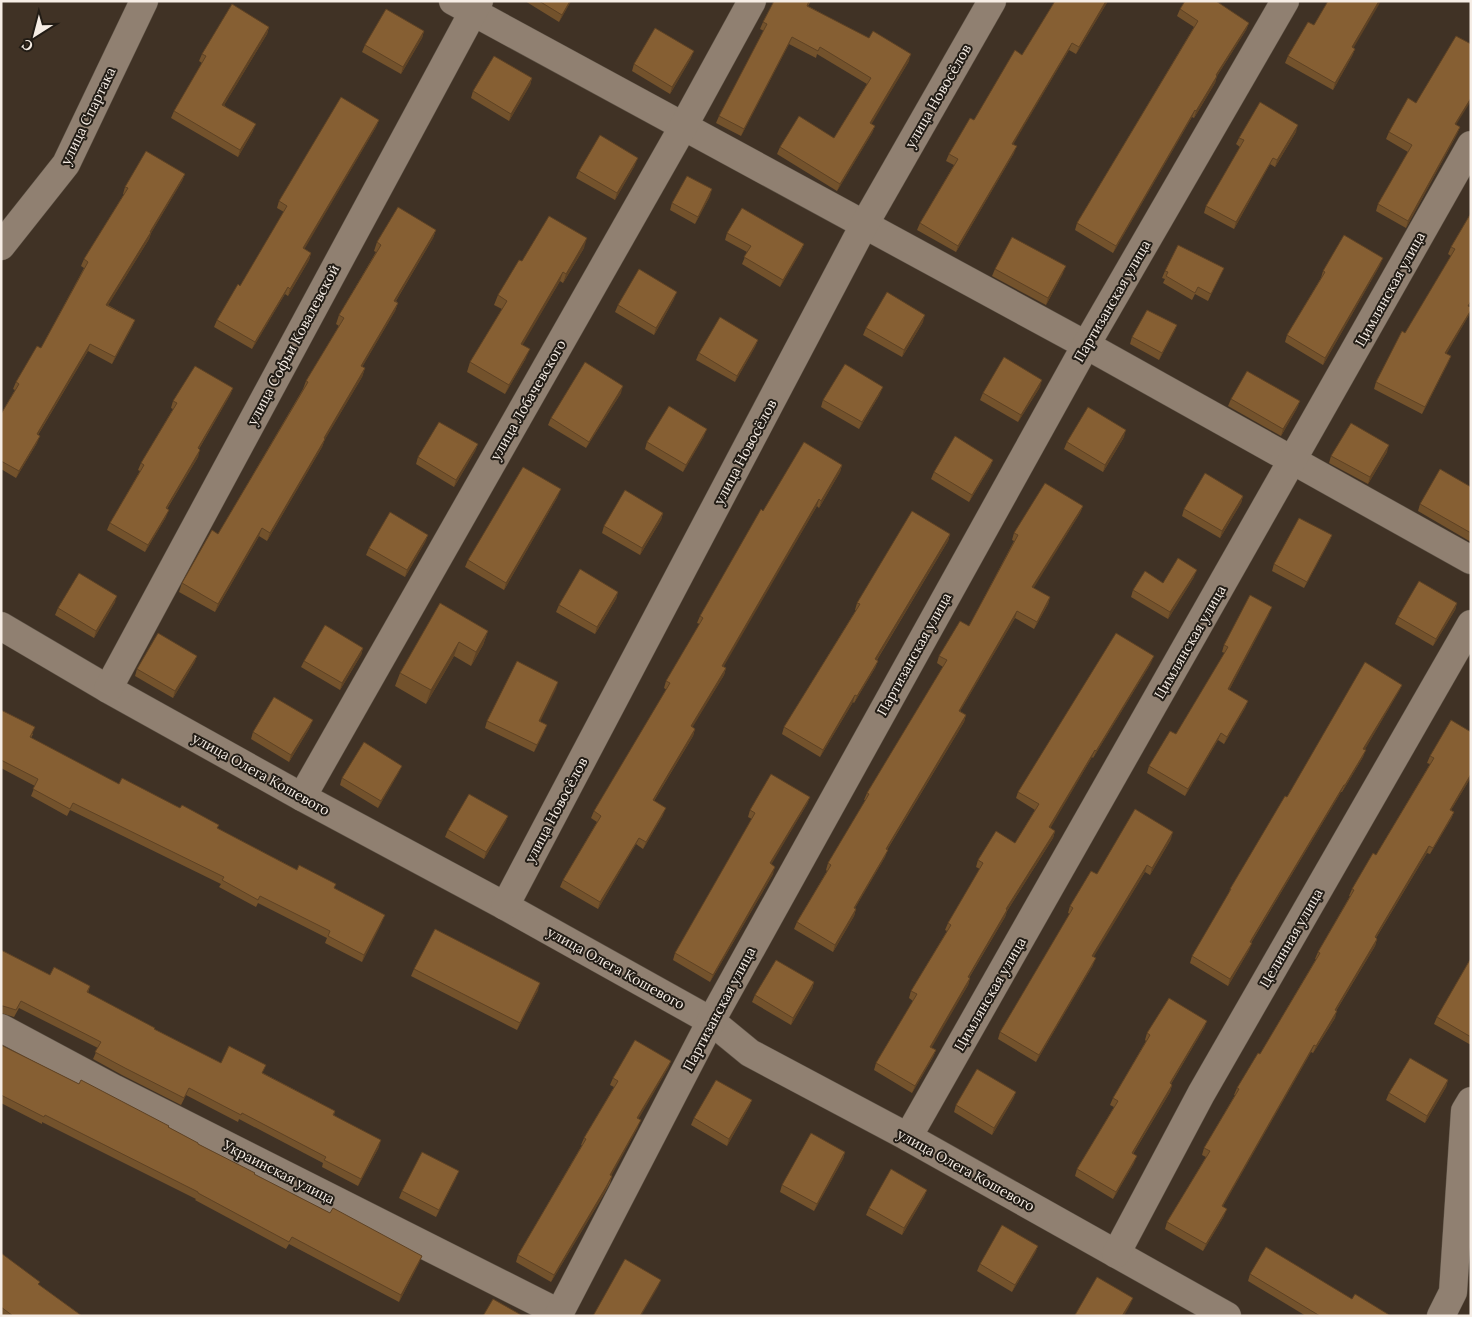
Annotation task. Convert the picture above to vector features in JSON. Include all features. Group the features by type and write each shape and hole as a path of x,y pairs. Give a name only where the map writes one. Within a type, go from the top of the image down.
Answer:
{"street":[{"name":"улица Спартака","path":"1,246 66,164 144,1"},
{"name":"улица Лобачевского","path":"302,798 752,1"},
{"name":"улица Новосёлов","path":"505,906 864,225 992,1"},
{"name":"Партизанская улица","path":"558,1315 711,1021 1086,345 1285,1"},
{"path":"468,5 683,126 1086,345 1471,560"},
{"name":"улица Софьи Ковалевской","path":"108,688 468,5"},
{"name":"Цимлянская улица","path":"908,1137 1471,146"},
{"name":"Целинная улица","path":"1116,1254 1201,1094 1471,624"},
{"name":"улица Олега Кошевого","path":"1,626 302,798 505,906 711,1021 750,1053 908,1137 1226,1316"},
{"name":"Украинская улица","path":"1,1028 115,1089 558,1315"},
{"path":"1441,1316 1453,1292 1465,1111 1471,1101"}],"building":[{"path":"539,1 570,1 562,15"},
{"path":"774,1 809,1 807,6 869,38 873,31 911,54 870,123 875,126 840,184 780,147 799,116 834,138 871,78 820,47 818,51 792,37 744,129 719,116 767,24 763,22"},
{"path":"1055,1 1106,1 1079,47 1072,43 1012,144 1017,146 958,246 920,223 958,159 949,154 970,118 974,120 1015,50 1022,55"},
{"path":"1185,1 1216,1 1249,23 1195,110 1116,246 1077,223 1198,21 1180,9"},
{"path":"1328,1 1379,1 1352,47 1355,49 1335,83 1288,56 1308,22 1314,25"},
{"path":"232,4 269,27 222,105 256,124 240,150 174,111 206,56 202,54"},
{"path":"386,9 424,31 403,67 365,45"},
{"path":"655,28 694,51 672,87 634,64"},
{"path":"1456,36 1471,44 1471,98 1455,124 1460,127 1408,221 1378,204 1412,145 1389,132 1408,98 1416,103"},
{"path":"494,56 532,78 511,114 473,91"},
{"path":"341,97 379,120 303,248 311,253 255,342 217,320 238,284 240,286 287,206 279,201"},
{"path":"1260,102 1298,125 1277,160 1273,158 1236,222 1206,206 1244,140 1239,138"},
{"path":"600,135 638,158 617,193 579,171"},
{"path":"146,151 185,174 106,305 135,320 115,357 90,344 37,434 40,436 19,471 1,461 1,414 19,384 16,382 37,346 41,348 88,262 84,259 128,188 125,187"},
{"path":"687,176 712,189 698,217 672,203"},
{"path":"398,207 436,230 394,301 398,303 361,366 365,368 325,439 270,533 262,528 218,604 182,583 212,530 218,534 308,382 306,381 344,318 339,315 381,245 377,242"},
{"path":"742,208 804,244 783,280 744,257 751,246 727,233"},
{"path":"1471,213 1471,301 1468,306 1471,307 1471,310 1445,353 1451,356 1425,407 1376,382 1402,331 1405,333 1455,249 1451,247"},
{"path":"549,216 587,238 566,274 563,272 521,344 530,349 509,385 470,362 507,301 498,295 519,260 522,261"},
{"path":"1344,235 1383,258 1325,358 1287,335 1325,272 1323,271"},
{"path":"1012,237 1066,266 1048,298 995,269"},
{"path":"1178,245 1224,268 1211,294 1198,287 1195,293 1166,276 1168,272 1165,271"},
{"path":"639,269 677,292 656,328 618,305"},
{"path":"887,292 925,315 904,350 866,328"},
{"path":"1147,310 1177,325 1162,353 1132,337"},
{"path":"720,317 758,340 737,376 699,353"},
{"path":"1004,357 1042,380 1021,415 983,393"},
{"path":"585,362 623,386 589,442 551,418"},
{"path":"845,364 883,387 862,422 823,400"},
{"path":"195,366 233,388 198,448 200,450 166,508 169,510 148,545 110,523 144,465 141,463 177,403 173,401"},
{"path":"1247,371 1300,401 1283,429 1231,399"},
{"path":"669,406 707,429 686,465 647,442"},
{"path":"1088,407 1126,430 1105,465 1067,442"},
{"path":"439,422 478,444 456,480 418,457"},
{"path":"1351,423 1389,445 1370,477 1331,456"},
{"path":"955,436 993,460 972,495 934,472"},
{"path":"804,442 842,465 821,501 819,499 722,666 726,668 691,726 695,729 653,800 666,808 646,842 639,838 600,902 563,880 601,816 594,811 670,683 666,681 703,618 700,616 761,509 763,511"},
{"path":"523,467 561,489 506,583 468,560"},
{"path":"1440,469 1471,487 1471,533 1420,504"},
{"path":"1205,473 1243,496 1222,531 1184,509"},
{"path":"1045,483 1083,506 1032,587 1050,597 1037,622 1017,611 959,711 966,715 886,849 888,850 835,945 797,922 831,865 828,863 869,794 867,793 947,660 939,656 960,621 969,626 1018,535 1014,533"},
{"path":"625,490 663,513 642,548 604,526"},
{"path":"912,511 950,534 875,659 878,661 857,696 855,695 823,750 784,727 860,604 857,603"},
{"path":"390,512 428,535 407,570 369,548"},
{"path":"1299,518 1332,535 1307,582 1274,564"},
{"path":"1178,558 1197,570 1170,612 1133,590 1145,571 1163,583"},
{"path":"580,569 618,592 597,627 559,605"},
{"path":"79,573 117,596 96,631 58,608"},
{"path":"1419,581 1457,603 1436,639 1398,617"},
{"path":"1250,595 1272,607 1228,689 1248,701 1227,737 1221,733 1188,789 1149,766 1170,731 1176,734 1228,647 1224,645"},
{"path":"440,603 488,631 476,652 459,642 431,690 400,673"},
{"path":"325,625 363,648 342,683 304,661"},
{"path":"158,633 197,656 175,691 137,669"},
{"path":"1116,633 1154,656 1049,827 1055,831 1006,909 968,977 970,978 930,1047 936,1050 915,1086 876,1063 917,994 911,991 951,925 948,923 983,863 978,860 996,831 1015,843 1039,804 1018,792"},
{"path":"517,661 558,682 539,721 547,725 537,745 487,721"},
{"path":"1365,662 1402,685 1363,749 1366,750 1250,942 1252,943 1230,979 1192,956"},
{"path":"274,697 313,720 291,755 253,732"},
{"path":"1,710 35,727 30,737 119,784 122,778 180,808 182,805 219,825 217,828 297,870 299,865 336,884 334,888 385,915 364,955 328,936 330,931 260,896 258,900 222,880 224,877 73,803 70,809 33,789 38,779 1,760"},
{"path":"1451,720 1471,732 1471,774 1450,810 1454,812 1433,848 1429,846 1375,937 1377,939 1335,1010 1337,1011 1316,1046 1314,1045 1222,1206 1227,1209 1206,1244 1167,1222 1210,1151 1204,1148 1239,1089 1237,1088 1258,1053 1260,1054 1320,953 1318,952 1373,853 1376,855 1434,758 1430,756"},
{"path":"364,742 402,766 381,801 342,778"},
{"path":"771,774 810,797 770,863 775,867 713,975 675,953 755,813 750,810"},
{"path":"469,794 508,816 486,852 448,830"},
{"path":"1135,809 1173,832 1152,868 1147,865 1092,956 1096,958 1039,1055 1000,1032 1073,908 1070,906 1091,871 1097,874"},
{"path":"435,929 540,983 520,1023 414,969"},
{"path":"1,950 50,975 54,967 90,986 87,992 221,1063 229,1046 266,1065 262,1073 335,1111 333,1115 381,1140 361,1179 324,1160 326,1157 242,1113 241,1115 189,1088 184,1098 125,1068 95,1052 101,1042 21,1001 16,1010 1,1006"},
{"path":"1471,958 1471,1037 1437,1017"},
{"path":"776,960 814,982 793,1018 755,995"},
{"path":"1169,998 1207,1021 1170,1083 1172,1085 1132,1153 1137,1156 1116,1192 1077,1169 1118,1101 1113,1098 1150,1035 1147,1033"},
{"path":"635,1040 671,1061 637,1118 641,1120 610,1175 612,1176 606,1187 554,1275 518,1255 618,1081 613,1078"},
{"path":"1,1045 79,1084 81,1080 169,1126 254,1174 330,1213 333,1208 422,1256 401,1295 292,1237 289,1242 198,1192 1,1095"},
{"path":"1410,1058 1448,1080 1427,1116 1389,1093"},
{"path":"977,1069 1016,1092 994,1128 956,1105"},
{"path":"716,1080 752,1100 729,1139 694,1118"},
{"path":"811,1133 845,1152 817,1204 782,1185"},
{"path":"422,1152 459,1171 439,1210 402,1191"},
{"path":"891,1169 927,1190 904,1228 869,1208"},
{"path":"1002,1225 1038,1246 1015,1285 980,1264"},
{"path":"1266,1247 1352,1299 1355,1294 1391,1316 1320,1316 1250,1274"},
{"path":"1,1253 40,1282 38,1284 82,1316 13,1316 1,1307"},
{"path":"625,1259 661,1280 640,1316 593,1316"},
{"path":"1097,1277 1133,1298 1122,1316 1075,1315"},
{"path":"493,1299 523,1316 483,1316"}]}
